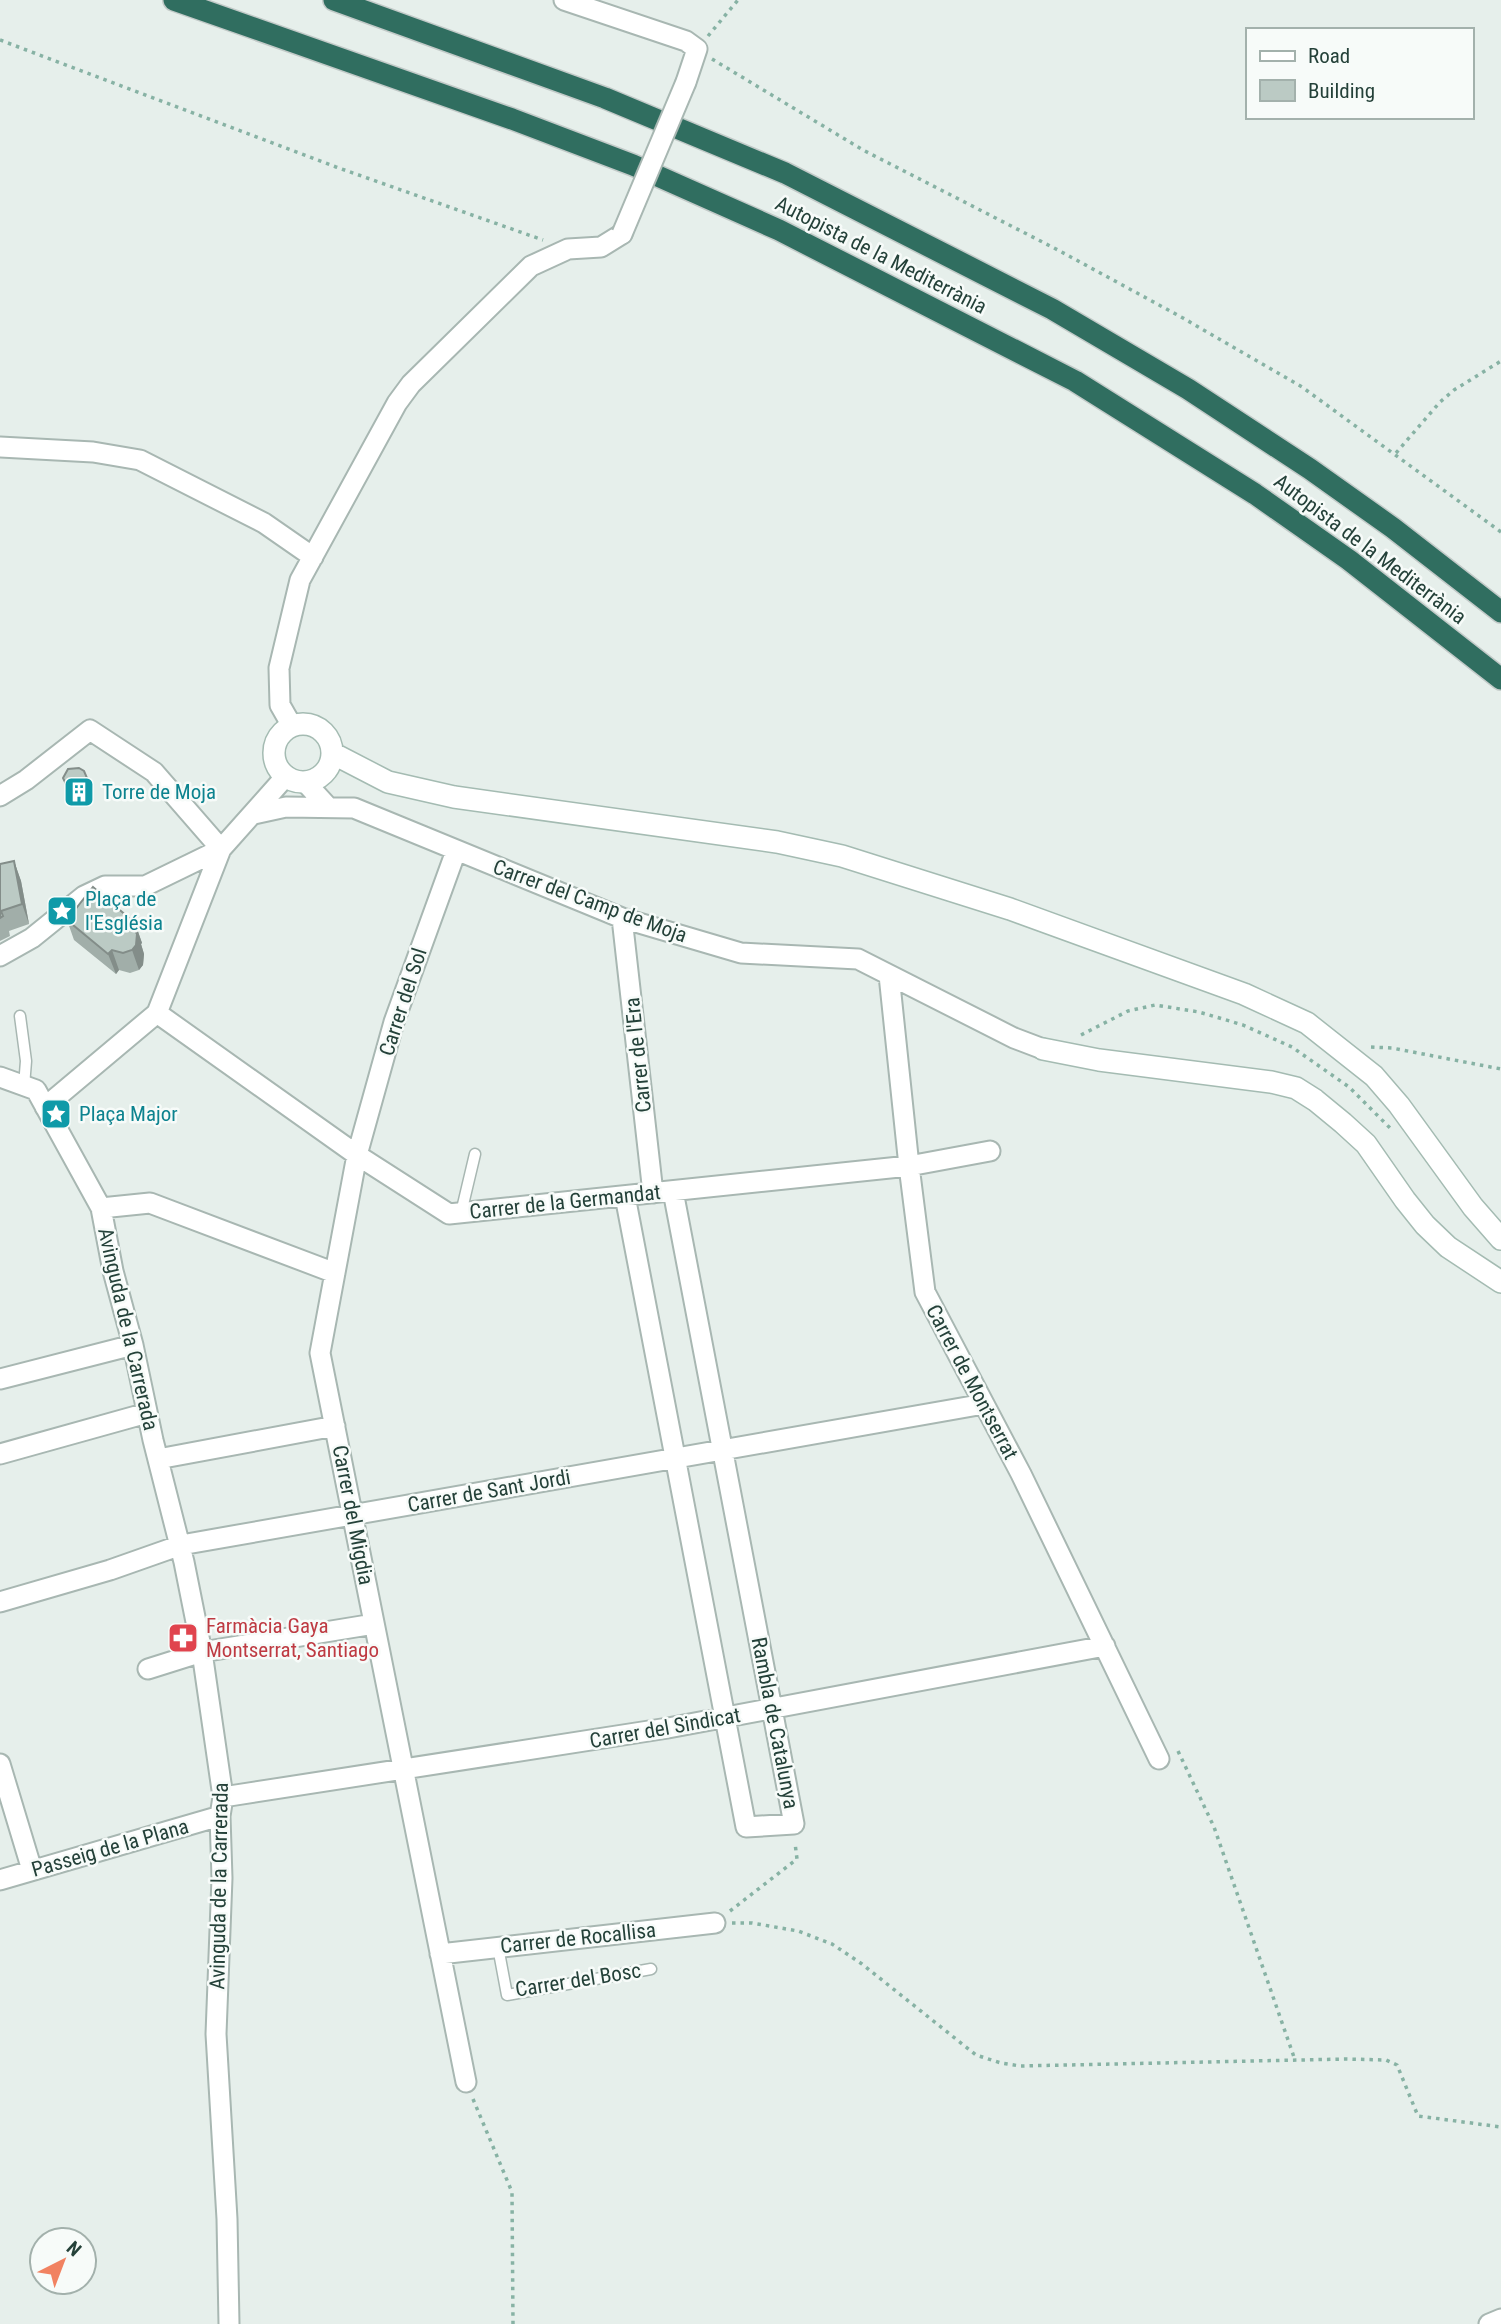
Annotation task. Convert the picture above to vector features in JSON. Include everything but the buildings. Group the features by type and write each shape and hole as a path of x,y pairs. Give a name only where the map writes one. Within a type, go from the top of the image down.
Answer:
{"highway":[{"name":"Autopista de la Mediterrània","path":"174,0 633,165 779,230 1075,381 1255,494 1349,560 1501,679"},
{"name":"Autopista de la Mediterrània","path":"334,0 605,98 785,173 1052,309 1188,389 1310,470 1393,527 1501,612"}],"street":[{"path":"292,726 280,705 279,668 300,580 387,420 411,384 531,266 568,249 601,247 622,234 686,82 697,49 674,36 564,0"},
{"path":"0,447 93,452 140,460 264,523 313,557"},
{"path":"0,956 32,938 84,896 105,886 145,886 221,849 254,814 295,779 321,776 331,762 331,744 319,729 311,725 292,726 275,745 276,762 295,779 328,807"},
{"path":"0,796 26,780 90,730 154,772 221,849"},
{"path":"332,753 388,782 442,795 777,842 888,870 1050,923 1244,994 1307,1023 1374,1076 1501,1239"},
{"name":"Carrer del Camp de Moja","path":"254,814 286,807 354,808 622,918 741,953 858,959 1014,1038 1043,1049"},
{"path":"45,1107 157,1013 221,849"},
{"name":"Carrer del Sol","path":"356,1155 394,1022 456,852"},
{"name":"Carrer de l'Era","path":"622,918 653,1193"},
{"name":"Carrer de Montserrat","path":"889,975 925,1292 1021,1474 1159,1759"},
{"name":"Carrer de la Germandat","path":"157,1013 356,1155 449,1214 909,1166 990,1151"},
{"path":"1043,1049 1099,1060 1271,1082 1296,1088 1315,1100 1366,1144 1405,1200 1448,1247 1501,1282"},
{"path":"0,1077 36,1090 101,1208 150,1203 335,1273"},
{"name":"Carrer del Migdia","path":"356,1155 320,1353 466,2082"},
{"name":"Rambla de Catalunya","path":"625,1196 746,1827 794,1824 673,1191"},
{"name":"Avinguda de la Carrerada","path":"101,1208 113,1271 181,1545 202,1652 221,1807 222,1878 216,2034 227,2219 229,2324"},
{"path":"0,1379 133,1345"},
{"name":"Carrer de Sant Jordi","path":"0,1602 110,1570 181,1545 984,1404"},
{"path":"0,1454 147,1413"},
{"path":"158,1459 335,1426"},
{"path":"148,1669 202,1652 374,1624"},
{"name":"Carrer del Sindicat","path":"221,1807 403,1770 725,1718 1105,1646"},
{"path":"0,1764 33,1870"},
{"name":"Passeig de la Plana","path":"0,1880 221,1807"},
{"name":"Carrer de Rocallisa","path":"440,1954 715,1923"},
{"path":"1489,2324 1501,2319"}],"lane":[{"path":"20,1016 26,1061 24,1086"},
{"path":"461,1213 475,1154"},
{"name":"Carrer del Bosc","path":"498,1947 507,1995 651,1969"}],"path":[{"path":"738,0 697,49 863,150 1058,250 1195,324 1303,387 1501,532"},
{"path":"0,40 336,167 568,249"},
{"path":"1396,453 1440,402 1454,390 1501,362"},
{"path":"1337,1046 1392,1048 1501,1069"},
{"path":"1149,1737 1177,1749 1214,1827 1295,2060"},
{"path":"715,1923 797,1859 794,1824"},
{"path":"715,1923 752,1923 798,1931 832,1944 862,1964 976,2055 1000,2063 1020,2066 1386,2060 1397,2065 1418,2116 1501,2127"},
{"path":"466,2082 512,2192 513,2324"}],"place":[{"name":"Torre de Moja","path":"79,792"},
{"name":"Plaça de l'Església","path":"62,911"},
{"name":"Plaça Major","path":"56,1114"},
{"name":"Farmàcia Gaya Montserrat, Santiago","path":"183,1638"}]}
